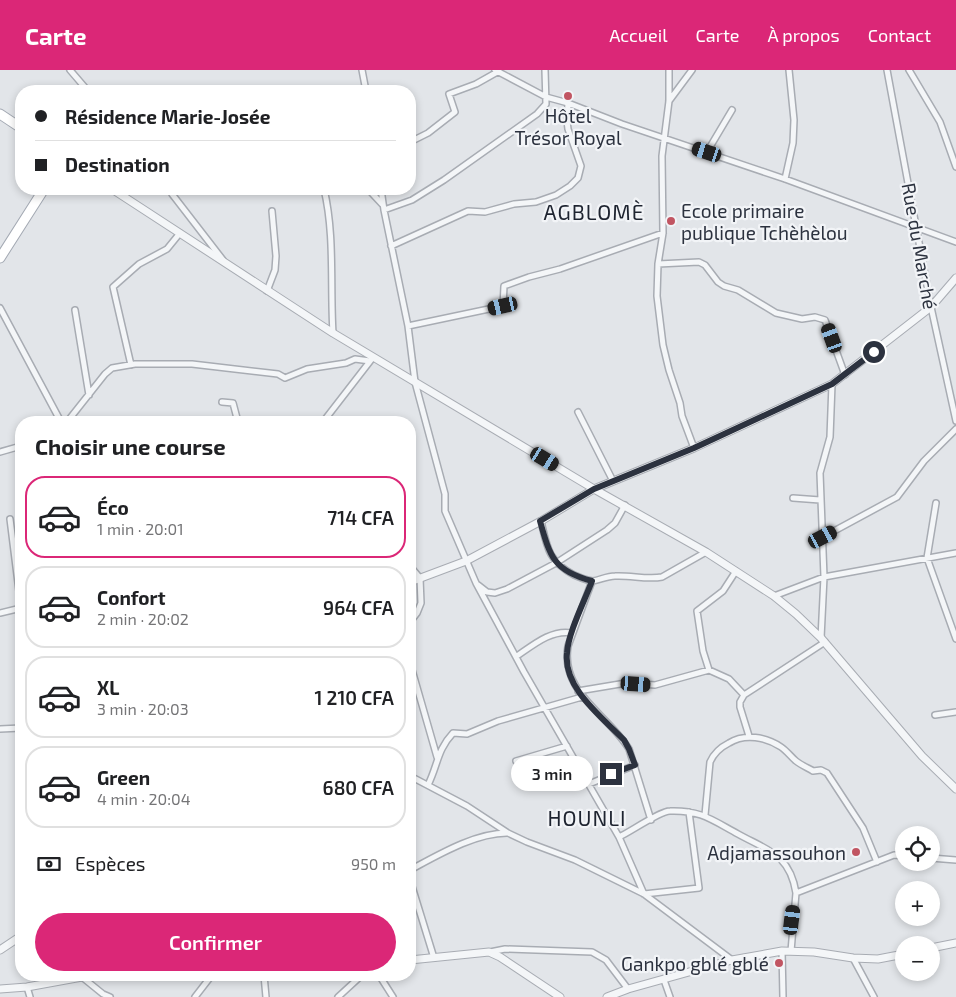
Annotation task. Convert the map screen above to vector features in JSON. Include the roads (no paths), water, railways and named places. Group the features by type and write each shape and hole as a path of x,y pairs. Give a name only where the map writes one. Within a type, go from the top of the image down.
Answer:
{"main road":[{"path":"0,114 15,124"},
{"path":"0,258 40,195"}],"street":[{"path":"70,70 83,85"},
{"path":"362,70 365,85"},
{"path":"383,207 412,200 444,180 537,114 546,104 545,70"},
{"path":"669,70 669,101 664,138 663,233 658,264 657,296 669,370 682,416 694,448"},
{"path":"669,101 692,70"},
{"path":"785,179 793,143 794,120 789,70"},
{"name":"Rue du Marché","path":"887,70 931,307 956,417"},
{"path":"909,70 940,122 956,167"},
{"path":"416,139 428,133 455,112 449,94 482,81 497,71 546,97 785,179 956,242"},
{"path":"392,246 468,211 485,212 514,204 536,202 556,195 570,186 578,178 581,166 568,129 568,103"},
{"path":"707,152 732,110"},
{"path":"121,195 372,359 415,382 594,489 706,552 774,596 823,640 922,756 956,789"},
{"path":"173,195 227,265"},
{"path":"325,195 330,236 332,333"},
{"path":"373,195 383,207"},
{"path":"382,195 408,326 415,382 445,494 446,511 476,583 619,837 644,894"},
{"path":"267,291 275,270 276,256 272,211"},
{"path":"131,365 113,287 139,264 167,249 180,233"},
{"path":"408,326 503,306 504,286 560,269 663,233"},
{"path":"658,264 699,262 705,265 718,282 724,286 738,290 776,313 802,319 815,317 825,320 845,375"},
{"path":"416,580 466,561 594,489 694,448 832,384 931,307 956,278"},
{"path":"0,308 58,416"},
{"path":"75,310 89,395"},
{"path":"72,416 112,368 131,365 192,364 278,374 285,378 307,369 355,359 372,359"},
{"path":"328,416 372,359"},
{"path":"823,640 824,577 820,473 830,437 832,384"},
{"path":"222,402 232,403 236,416"},
{"path":"578,412 614,481"},
{"path":"823,537 897,497 924,461 956,429"},
{"path":"0,452 15,448"},
{"path":"793,498 820,500"},
{"path":"936,503 927,558 956,639"},
{"path":"476,583 487,592 495,593 507,589 556,563 607,530 615,523 625,505"},
{"path":"10,519 15,559"},
{"path":"540,521 546,543 556,563 576,576 592,581 607,576 662,577 706,552"},
{"path":"774,596 824,577 956,553"},
{"path":"709,670 703,651 697,611 723,591 736,571"},
{"path":"416,573 420,578 420,607 416,613"},
{"path":"592,581 568,646 567,663 571,679 582,697 624,740 629,749 651,820"},
{"path":"0,613 15,609"},
{"path":"517,656 554,634 563,631 572,633"},
{"path":"749,736 740,707 740,702 744,695 823,640"},
{"path":"578,691 626,683 655,685 709,670 729,679 744,695"},
{"path":"416,683 437,758"},
{"path":"428,785 444,743 453,733 467,734 498,721 582,697"},
{"path":"934,715 956,712"},
{"path":"0,729 15,728"},
{"path":"705,815 712,757 723,746 741,737 749,736 777,745 813,771 821,770 828,773 863,828 877,862"},
{"path":"516,761 568,746"},
{"path":"589,784 635,765"},
{"path":"416,779 468,806 508,833 574,860 644,894 732,960"},
{"path":"619,837 668,811 689,812 705,815 775,854 792,877 796,893 791,951"},
{"path":"644,894 699,888 689,812"},
{"path":"416,867 480,837 493,833 508,833"},
{"path":"796,893 895,855"},
{"path":"940,859 956,860"},
{"path":"416,900 434,958"},
{"path":"0,950 15,940"},
{"path":"940,946 956,943"},
{"path":"416,960 505,949 592,952 606,960 628,989"},
{"path":"782,951 783,997"},
{"path":"607,997 628,989 732,960 782,951 814,952 853,958 878,958 895,955"},
{"path":"489,952 500,957 560,997"},
{"path":"853,958 874,997"},
{"path":"664,980 670,997"},
{"path":"0,989 27,987 60,981"},
{"path":"87,981 110,997"},
{"path":"195,997 207,981"},
{"path":"265,981 266,997"},
{"path":"338,997 355,981"},
{"path":"384,981 393,997"},
{"path":"27,987 30,997"}],"place":[{"name":"Hôtel Trésor Royal","path":"568,96"},
{"name":"Ecole primaire publique Tchèhèlou","path":"671,221"},
{"name":"Adjamassouhon","path":"856,852"},
{"name":"Gankpo gblé gblé","path":"779,963"}],"district":[{"name":"AGBLOMÈ","path":"594,211"},
{"name":"HOUNLI","path":"587,817"}]}
